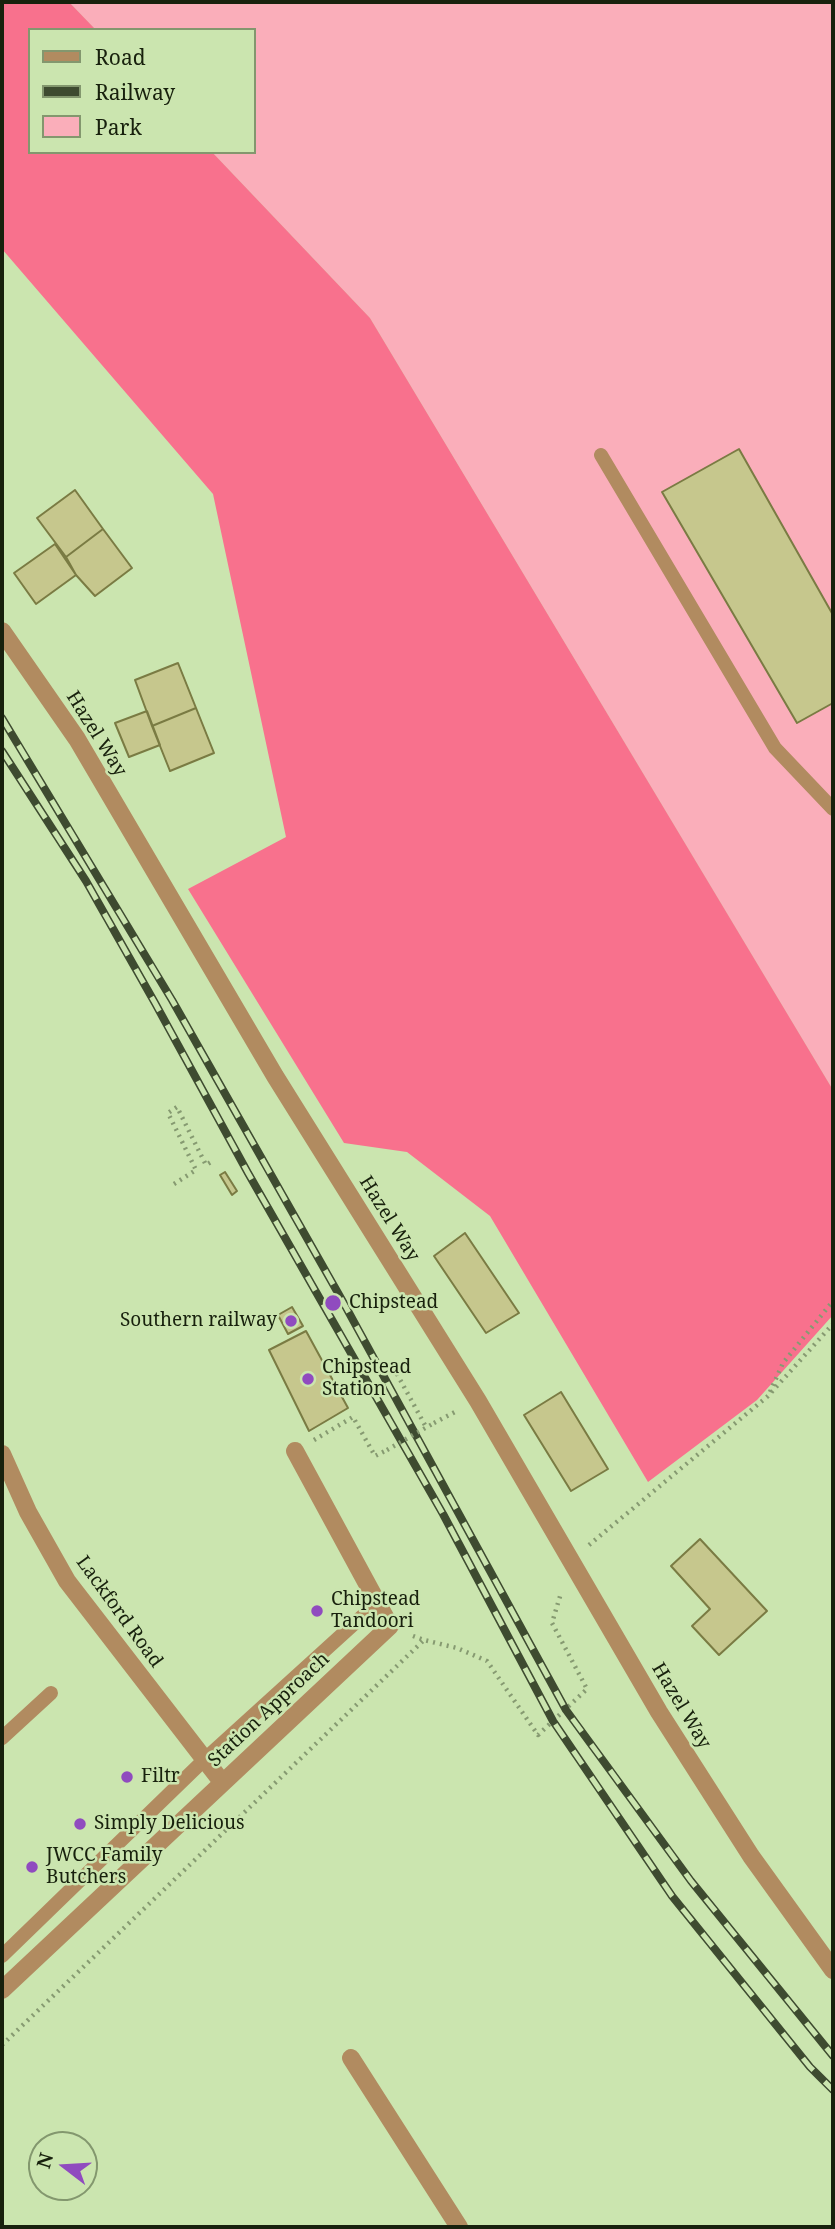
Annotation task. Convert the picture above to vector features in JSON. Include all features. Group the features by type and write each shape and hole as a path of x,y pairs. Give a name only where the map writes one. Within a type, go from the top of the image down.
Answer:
{"street":[{"name":"Hazel Way","path":"2,631 77,739 275,1076 478,1401 659,1712 743,1845 833,1970"},
{"path":"295,1451 390,1626"},
{"name":"Lackford Road","path":"2,1454 28,1512 67,1581 222,1782"},
{"name":"Station Approach","path":"2,1990 390,1626"},
{"path":"351,2058 456,2226"}],"lane":[{"path":"601,455 775,748 833,809"},
{"path":"2,1956 204,1760 378,1602"},
{"path":"2,1738 51,1693"}],"path":[{"path":"174,1184 196,1170 168,1113 177,1107 206,1166 211,1162"},
{"path":"768,1396 783,1363 833,1301"},
{"path":"390,1626 487,1661 538,1735 587,1689 552,1623 572,1560 768,1396 833,1324"},
{"path":"397,1374 426,1427"},
{"path":"295,1451 353,1416 375,1456 434,1423"},
{"path":"2,2045 424,1640"}],"green space":[{"path":"69,2 833,2 833,1090 370,318 214,154 256,154 256,28 94,28"}],"shaded area":[{"path":"2,2 69,2 94,28 28,28 28,154 214,154 370,318 833,1090 833,1315 757,1400 648,1482 490,1216 407,1152 344,1143 188,889 286,837 213,494 2,249"}],"building":[{"path":"739,449 833,615 833,703 797,723 662,492"},
{"path":"75,490 103,529 66,557 37,518"},
{"path":"103,529 132,568 95,596 76,575 66,557"},
{"path":"55,544 76,575 36,604 14,573"},
{"path":"178,663 196,708 152,726 135,680"},
{"path":"196,708 214,753 170,771 152,726"},
{"path":"147,711 160,745 129,757 115,723"},
{"path":"225,1172 237,1191 232,1195 220,1175"},
{"path":"465,1233 519,1313 486,1333 434,1256"},
{"name":"Southern railway","path":"292,1307 303,1326 288,1334 278,1315"},
{"name":"Chipstead Station","path":"306,1331 348,1408 309,1431 269,1350"},
{"path":"561,1392 608,1469 571,1491 524,1415"},
{"path":"700,1539 767,1611 719,1655 692,1626 710,1609 671,1566"}],"railway":[{"path":"2,718 172,1000 342,1300 566,1710 691,1881 833,2056"},
{"path":"2,751 86,881 248,1173 443,1514 553,1721 672,1896 810,2067 833,2090"}],"place":[{"name":"Chipstead","path":"333,1303"},
{"name":"Southern railway","path":"291,1321"},
{"name":"Chipstead Station","path":"308,1379"},
{"name":"Chipstead Tandoori","path":"317,1611"},
{"name":"Filtr","path":"127,1777"},
{"name":"Simply Delicious","path":"80,1824"},
{"name":"JWCC Family Butchers","path":"32,1867"}]}
